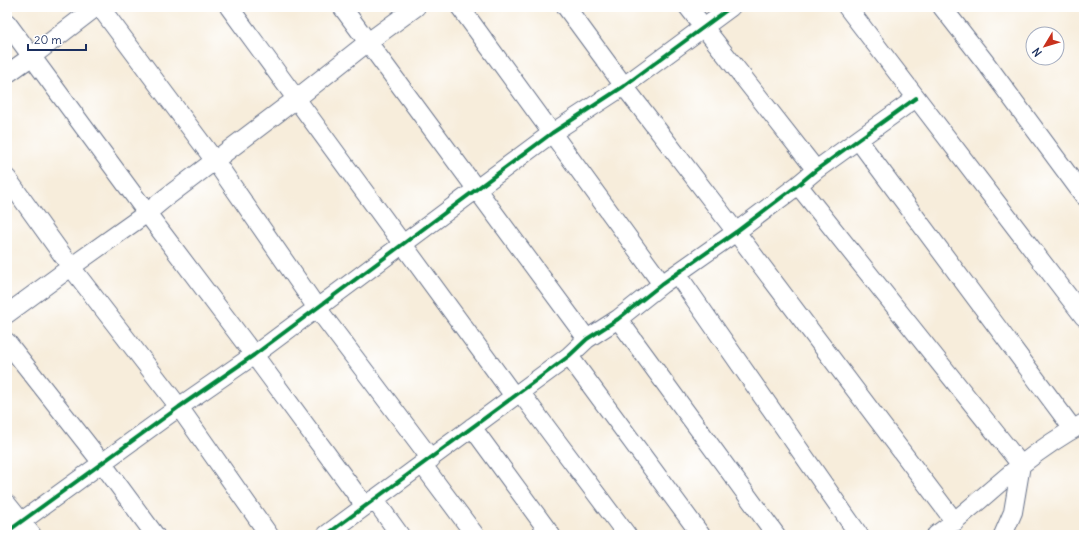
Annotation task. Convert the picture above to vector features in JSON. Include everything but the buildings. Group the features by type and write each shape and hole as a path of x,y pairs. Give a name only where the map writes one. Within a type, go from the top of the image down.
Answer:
{"street":[{"path":"7,74 96,7"},
{"path":"100,7 215,161 426,462 475,535"},
{"path":"229,7 403,245 627,535"},
{"path":"342,7 478,189 587,339"},
{"path":"7,314 147,213 368,42 416,7"},
{"path":"460,7 552,133 669,279 860,535"},
{"path":"566,7 624,86 955,522"},
{"path":"688,7 816,170"},
{"path":"7,504 20,529 102,463 178,407 254,355 552,133 624,86 731,7"},
{"path":"847,7 1084,317"},
{"path":"942,7 985,62 1084,196"},
{"path":"7,24 254,355 369,503 400,535"},
{"path":"326,535 569,356 587,339 618,320 669,279 736,232 798,186 816,170 859,141 916,98"},
{"path":"859,141 1078,426 1021,465 955,522 936,535"},
{"path":"7,178 71,267 178,407 269,535"},
{"path":"798,186 1021,465 1013,512 1003,535"},
{"path":"618,320 776,535"},
{"path":"7,342 102,463 156,535"},
{"path":"569,356 701,535"},
{"path":"472,427 551,535"}],"cycle path":[{"path":"7,532 179,407 254,355 552,133 624,86 731,7"},
{"path":"326,535 569,356 587,339 618,319 662,284 736,232 816,170 916,98"}]}
